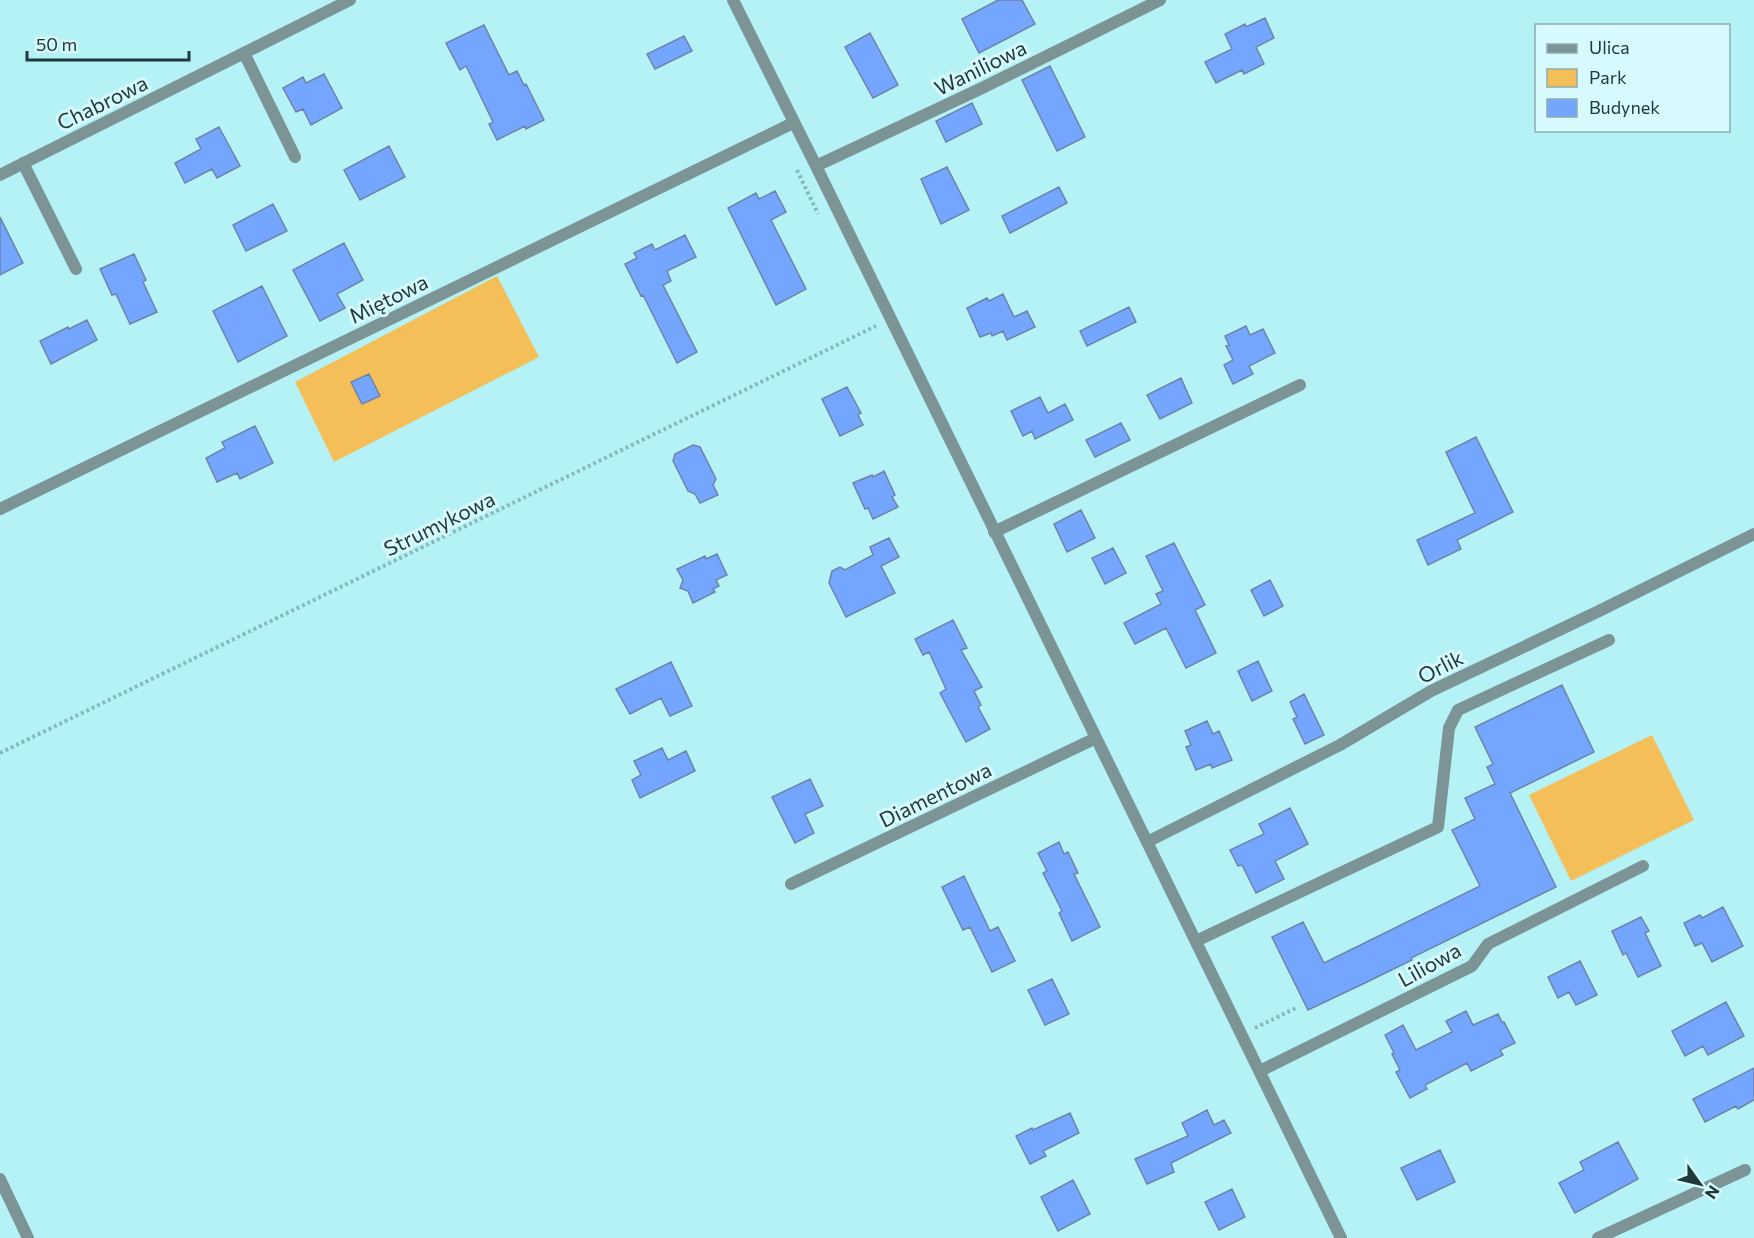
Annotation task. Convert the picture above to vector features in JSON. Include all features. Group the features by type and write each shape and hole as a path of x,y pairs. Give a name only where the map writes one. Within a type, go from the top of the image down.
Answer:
{"street":[{"name":"Chabrowa","path":"0,174 350,0"},
{"path":"733,0 1341,1238"},
{"name":"Waniliowa","path":"816,166 970,94 1160,0"},
{"path":"244,53 296,157"},
{"name":"Miętowa","path":"0,509 793,123"},
{"path":"23,163 76,269"},
{"path":"994,532 1300,385"},
{"name":"Orlik","path":"1148,842 1340,745 1431,691 1598,612 1754,534"},
{"path":"1196,941 1438,827 1449,728 1458,710 1609,640"},
{"name":"Diamentowa","path":"792,884 1096,738"},
{"name":"Liliowa","path":"1260,1071 1472,966 1488,944 1643,866"},
{"path":"1598,1238 1745,1170"},
{"path":"0,1179 28,1238"}],"path":[{"name":"Strumykowa","path":"0,753 891,319"},
{"path":"1253,1029 1298,1007"}],"green space":[{"path":"497,276 539,357 334,462 295,382"},
{"path":"1652,735 1694,820 1571,881 1529,795"}],"building":[{"path":"998,0 1022,0 1035,24 979,53 962,19"},
{"path":"1265,18 1274,38 1256,47 1264,64 1244,74 1242,70 1216,83 1205,62 1232,49 1225,34 1245,24 1246,27"},
{"path":"484,25 509,75 517,71 544,120 526,129 525,126 497,140 489,124 493,122 466,66 460,70 446,43"},
{"path":"870,33 898,85 873,98 845,47"},
{"path":"684,36 692,51 655,69 647,54"},
{"path":"1050,66 1085,137 1057,151 1022,80"},
{"path":"324,74 342,108 311,125 303,109 296,112 283,88 303,77 306,83"},
{"path":"972,103 982,124 946,142 936,121"},
{"path":"219,127 240,166 217,178 212,169 185,183 175,163 201,149 196,139"},
{"path":"389,146 405,177 360,200 344,170"},
{"path":"947,167 969,210 941,224 921,179"},
{"path":"1059,187 1067,203 1010,233 1002,216"},
{"path":"775,191 786,212 771,220 806,289 776,305 728,208 756,193 759,199"},
{"path":"273,204 287,231 246,251 233,225"},
{"path":"0,217 23,263 0,275"},
{"path":"685,235 696,257 667,271 671,281 663,285 697,352 677,363 625,264 637,258 634,253 652,244 655,250"},
{"path":"344,243 363,280 337,294 345,308 320,321 293,270"},
{"path":"134,254 146,280 143,282 157,312 130,324 116,294 112,295 100,269"},
{"path":"262,286 287,336 238,362 213,311"},
{"path":"1003,294 1014,317 1027,311 1035,327 1007,340 1003,331 992,336 991,333 980,337 967,308 987,298 989,301"},
{"path":"1129,307 1136,322 1087,346 1080,331"},
{"path":"87,320 97,340 51,364 40,341"},
{"path":"1246,326 1250,335 1263,329 1275,353 1249,366 1253,374 1233,384 1224,365 1233,360 1226,346 1229,345 1225,336"},
{"path":"369,374 380,396 362,404 351,382"},
{"path":"1181,378 1192,403 1160,419 1147,395"},
{"path":"847,387 861,413 858,415 863,425 840,436 822,399"},
{"path":"1040,397 1048,413 1065,404 1073,420 1035,439 1032,431 1023,436 1011,411"},
{"path":"1121,423 1130,440 1095,457 1086,440"},
{"path":"255,426 273,463 240,479 237,473 217,482 206,458 225,448 222,442"},
{"path":"1476,437 1513,512 1457,540 1461,549 1428,565 1417,540 1475,513 1446,452"},
{"path":"693,445 700,447 716,479 713,485 718,495 700,503 695,494 688,491 673,461 675,454"},
{"path":"884,471 895,495 892,497 898,507 873,519 868,508 865,509 853,483"},
{"path":"1081,510 1095,538 1067,552 1054,524"},
{"path":"889,538 899,557 881,566 895,593 846,617 829,583 832,571 840,567 845,570 873,555 870,547"},
{"path":"1174,543 1205,605 1195,610 1216,653 1186,668 1166,628 1135,644 1124,623 1161,604 1156,594 1163,591 1146,556"},
{"path":"1113,548 1126,573 1105,584 1092,558"},
{"path":"717,554 727,575 716,580 719,586 713,589 715,592 693,603 688,591 680,588 683,580 677,569 705,556 706,559"},
{"path":"1270,580 1283,606 1264,616 1251,590"},
{"path":"953,620 967,648 961,650 982,687 974,691 981,705 978,707 990,729 966,742 940,693 946,689 929,652 923,655 915,639"},
{"path":"1258,661 1272,691 1252,701 1238,671"},
{"path":"671,662 692,706 670,716 661,698 630,714 616,689"},
{"path":"1562,685 1594,752 1510,793 1556,887 1308,1010 1272,937 1303,922 1324,963 1480,886 1452,830 1475,819 1465,798 1495,784 1487,767 1493,764 1475,727"},
{"path":"1304,694 1324,735 1305,744 1293,719 1297,717 1290,702"},
{"path":"1207,721 1213,734 1219,731 1232,760 1212,768 1211,764 1196,770 1186,747 1191,745 1185,731"},
{"path":"662,748 668,760 686,751 695,771 640,798 632,780 641,775 634,761"},
{"path":"810,779 823,806 805,814 814,833 795,843 772,797"},
{"path":"1290,808 1308,844 1275,861 1284,879 1256,893 1242,865 1238,866 1230,850 1264,834 1259,824"},
{"path":"1059,842 1064,854 1068,852 1078,873 1074,874 1100,927 1072,941 1059,913 1062,911 1043,873 1047,871 1038,853"},
{"path":"964,876 990,931 998,927 1015,961 992,972 970,927 963,930 942,887"},
{"path":"1723,907 1743,946 1712,962 1702,943 1695,946 1684,923 1700,915 1702,918"},
{"path":"1641,917 1649,931 1645,933 1661,966 1638,977 1626,953 1623,955 1612,931"},
{"path":"1580,961 1597,995 1576,1005 1569,992 1558,998 1548,977"},
{"path":"1052,979 1069,1014 1045,1025 1028,990"},
{"path":"1726,1002 1744,1036 1708,1055 1703,1046 1685,1056 1672,1031"},
{"path":"1466,1011 1473,1025 1498,1014 1515,1043 1500,1050 1503,1055 1471,1071 1467,1063 1425,1085 1427,1089 1410,1098 1396,1072 1400,1070 1385,1035 1403,1025 1416,1050 1452,1032 1446,1021"},
{"path":"1754,1068 1754,1100 1738,1109 1736,1106 1705,1122 1693,1099"},
{"path":"1207,1110 1214,1125 1224,1120 1231,1133 1171,1163 1174,1172 1147,1184 1135,1159 1188,1136 1182,1123"},
{"path":"1070,1113 1079,1133 1043,1151 1046,1156 1030,1164 1016,1136"},
{"path":"1618,1142 1638,1179 1575,1213 1559,1183 1584,1170 1580,1162"},
{"path":"1440,1150 1455,1182 1417,1200 1401,1168"},
{"path":"1073,1180 1090,1214 1058,1231 1041,1197"},
{"path":"1232,1189 1245,1217 1219,1230 1205,1202"}]}
